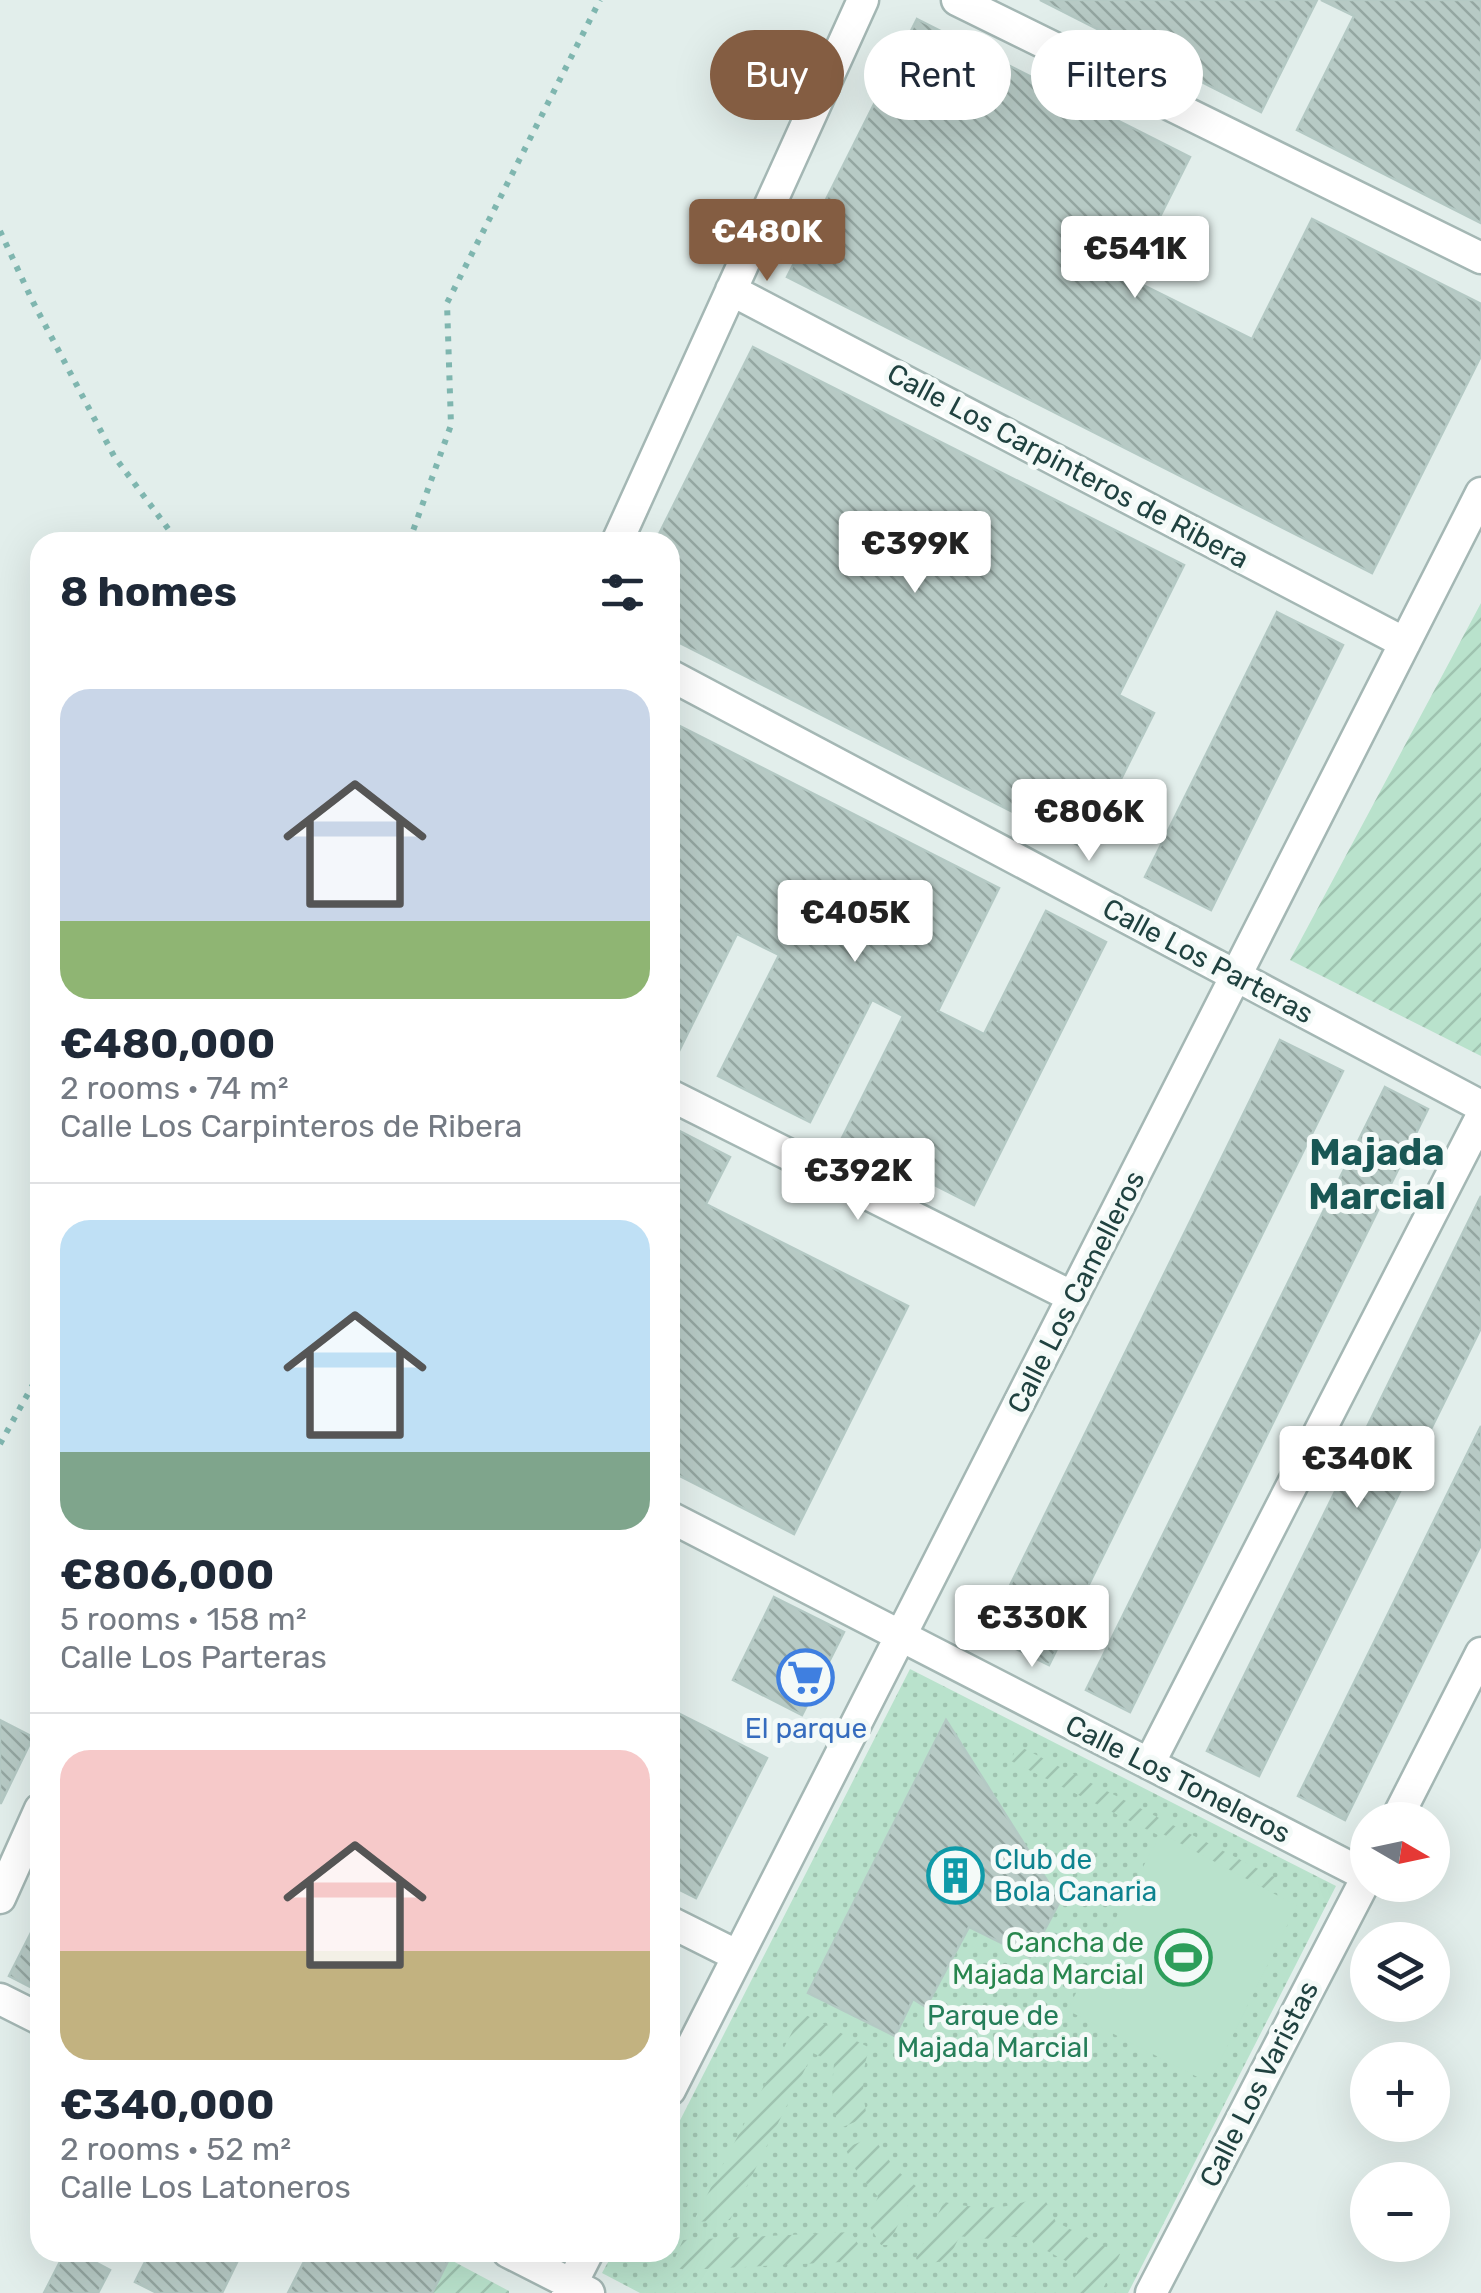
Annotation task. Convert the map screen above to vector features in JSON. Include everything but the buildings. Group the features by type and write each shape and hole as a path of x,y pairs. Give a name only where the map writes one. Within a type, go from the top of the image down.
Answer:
{"street":[{"path":"622,532 863,0"},
{"path":"957,0 1481,258"},
{"name":"Calle Los Carpinteros de Ribera","path":"731,290 1405,643"},
{"name":"Calle Los Camelleros","path":"680,2070 1481,493"},
{"name":"Calle Los Parteras","path":"680,681 1481,1106"},
{"path":"680,1099 1073,1297"},
{"path":"1149,1764 1481,1117"},
{"name":"Calle Los Toneleros","path":"680,1522 1350,1867"},
{"path":"1405,1802 1481,1653"},
{"path":"0,1898 30,1832"},
{"name":"Calle Los Varistas","path":"1152,2293 1354,1902"},
{"path":"680,1927 738,1956"},
{"path":"0,1999 30,2014"},
{"path":"526,2262 576,2290 585,2262"}],"path":[{"path":"413,532 452,425 447,303 600,0"},
{"path":"0,232 114,456 171,532"},
{"path":"0,1444 30,1390"}],"green space":[{"path":"1481,603 1481,1056 1290,960"},
{"name":"Parque de Majada Marcial","path":"910,1669 1336,1886 1128,2293 640,2293 602,2273 608,2262 680,2262 680,2120"},
{"path":"1017,1745 1278,1879 1271,1892 1011,1761"},
{"name":"Cancha de Majada Marcial","path":"1161,1833 1297,1906 1209,2083 1067,2010"},
{"path":"802,2013 870,2048 863,2082 867,2117 838,2129 832,2090 834,2063 813,2053 730,2220 693,2222"},
{"path":"873,2137 895,2169 917,2187 888,2245 881,2245 867,2222 878,2197 856,2170 845,2148"},
{"path":"1042,2194 1056,2222 1120,2254 1101,2293 1067,2293 1079,2268 1034,2244 1027,2233 994,2239 960,2236 947,2261 919,2264 916,2258 944,2202 994,2207 1018,2204"},
{"path":"851,2232 865,2256 862,2261 685,2270 674,2267 674,2262 680,2262 683,2240"},
{"path":"447,2262 455,2262 509,2291 509,2293 431,2293"}],"place":[{"name":"El parque","path":"806,1677"},
{"name":"Club de Bola Canaria","path":"955,1875"},
{"name":"Cancha de Majada Marcial","path":"1183,1958"}],"district":[{"name":"Majada Marcial","path":"1377,1174"}]}
